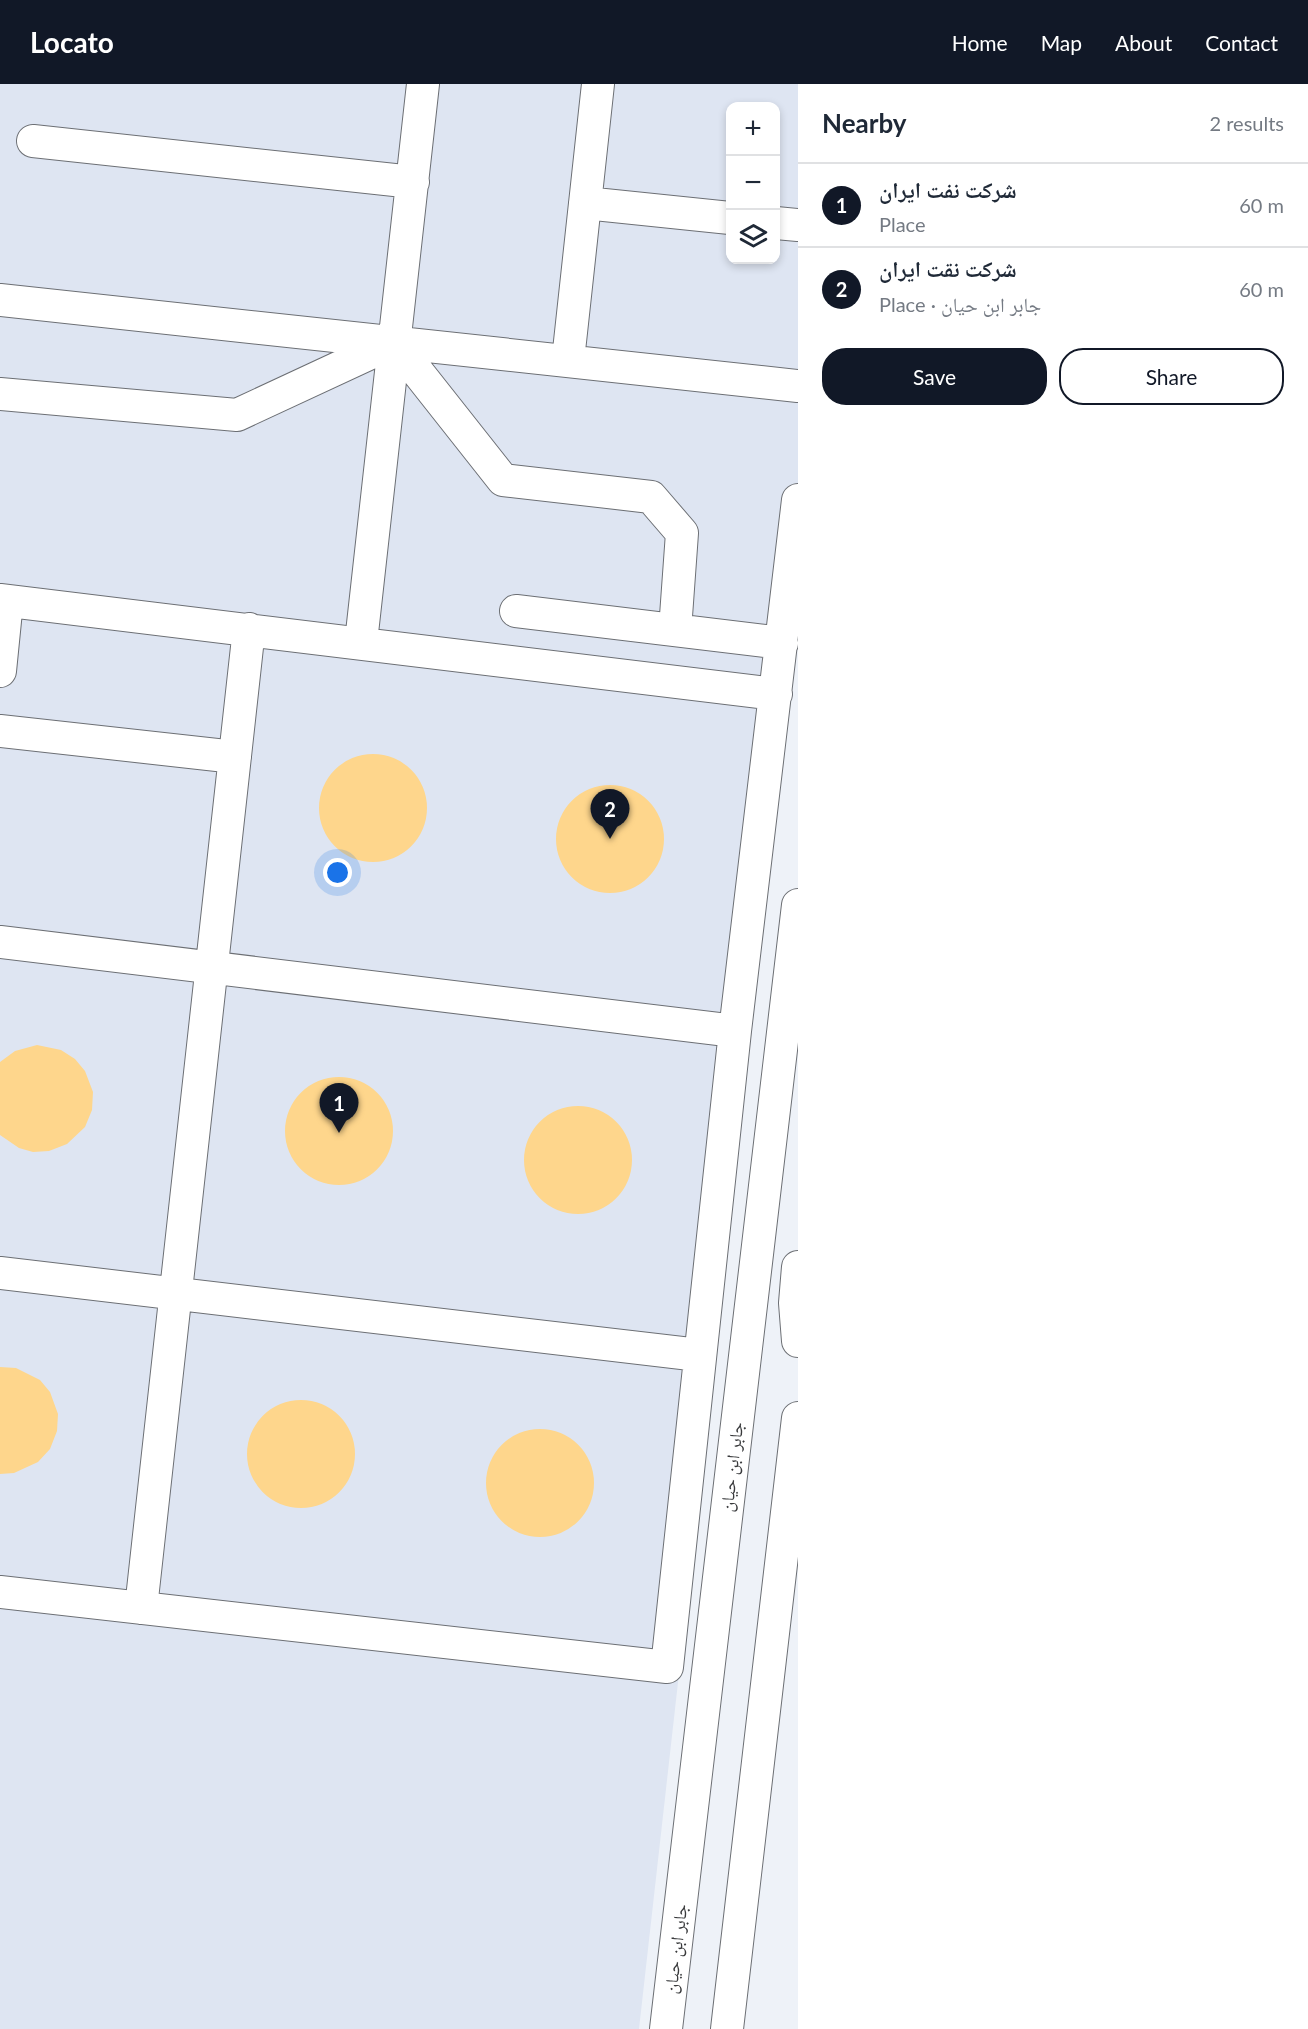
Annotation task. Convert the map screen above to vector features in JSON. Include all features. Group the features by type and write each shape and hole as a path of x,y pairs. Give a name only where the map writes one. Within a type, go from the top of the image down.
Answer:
{"street":[{"path":"361,642 423,84"},
{"path":"568,360 598,84"},
{"path":"33,141 412,182"},
{"path":"585,203 726,218"},
{"path":"780,223 798,225"},
{"path":"0,300 798,386"},
{"path":"0,394 237,415 394,342"},
{"path":"394,342 503,480 651,497 681,533 675,630"},
{"path":"0,1592 667,1667 735,1032 798,500"},
{"path":"0,671 4,601 361,642 776,694"},
{"path":"516,611 782,643"},
{"path":"141,1608 249,629"},
{"path":"0,730 235,757"},
{"name":"جابر ابن حیان","path":"666,2029 786,1107 798,904"},
{"path":"0,942 735,1032"},
{"path":"798,1266 795,1303 798,1341"},
{"path":"0,1273 699,1355"},
{"path":"727,2029 798,1418"}],"shaded area":[{"path":"0,84 798,84 798,616 639,2029 0,2029"}],"building":[{"path":"373,754 403,763 411,770 418,778 427,808 418,838 411,846 403,853 373,862 343,853 335,846 328,838 319,808 328,778 335,770 343,763"},
{"path":"610,785 631,789 649,800 660,818 664,839 660,860 649,878 631,889 610,893 589,889 571,878 560,860 556,839 560,818 571,800 589,789"},
{"path":"37,1045 61,1050 75,1059 85,1071 93,1092 92,1110 85,1127 67,1144 49,1151 33,1152 19,1148 0,1135 0,1062 15,1051"},
{"path":"339,1077 360,1081 377,1093 389,1110 393,1131 389,1152 377,1169 360,1181 339,1185 318,1181 301,1169 289,1152 285,1131 289,1110 301,1093 318,1081"},
{"path":"578,1106 599,1110 616,1122 628,1139 632,1160 628,1181 616,1198 599,1210 578,1214 557,1210 540,1198 528,1181 524,1160 528,1139 540,1122 557,1110"},
{"path":"0,1367 16,1368 40,1380 50,1392 58,1414 57,1431 50,1449 38,1462 14,1473 0,1474"},
{"path":"301,1400 322,1404 339,1416 351,1433 355,1454 351,1475 339,1492 322,1504 301,1508 280,1504 263,1492 251,1475 247,1454 251,1433 263,1416 280,1404"},
{"path":"540,1429 561,1433 578,1445 590,1462 594,1483 590,1504 578,1521 561,1533 540,1537 519,1533 502,1521 490,1504 486,1483 490,1462 502,1445 519,1433"}],"place":[{"name":"شرکت نقت ایران","path":"610,839"},
{"name":"شرکت نفت ایران","path":"339,1133"}]}
